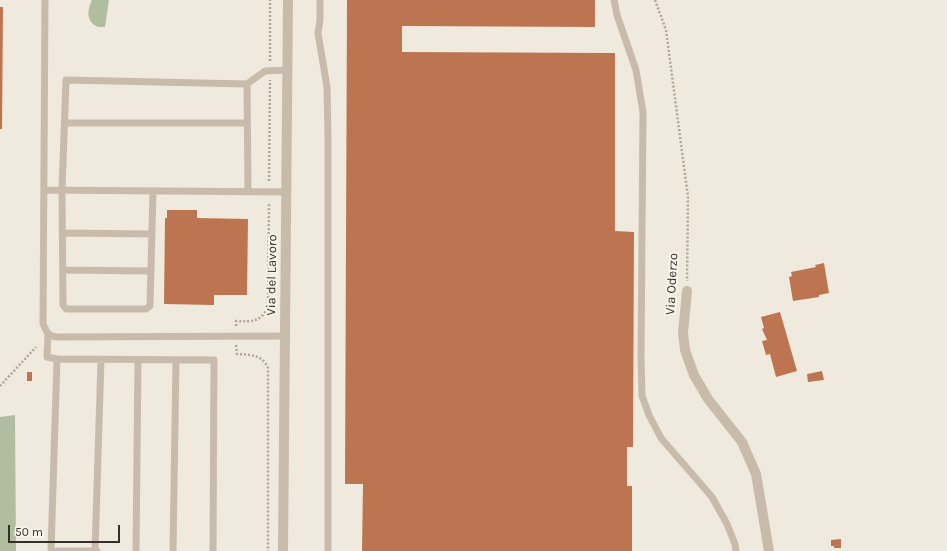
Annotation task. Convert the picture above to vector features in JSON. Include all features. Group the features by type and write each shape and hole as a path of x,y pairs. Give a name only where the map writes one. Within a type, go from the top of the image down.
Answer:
{"street":[{"name":"Via del Lavoro","path":"283,551 288,0"},
{"name":"Via Oderzo","path":"686,291 683,333 685,350 694,375 708,399 742,442 756,474 768,551"}],"lane":[{"path":"45,0 43,324 48,334 47,357 57,359 101,360 214,360 212,551"},
{"path":"320,0 320,20 318,33 327,87 328,137 328,551"},
{"path":"614,0 617,14 636,70 643,112 642,396 649,416 661,438 712,497 727,524 735,544 736,551"},
{"path":"153,191 150,306 146,309 66,309 63,305 62,190 66,80 247,84 260,73 270,70 287,70"},
{"path":"247,84 248,192"},
{"path":"64,123 247,123"},
{"path":"44,190 286,192"},
{"path":"62,233 152,234"},
{"path":"63,270 151,271"},
{"path":"48,334 55,337 284,336"},
{"path":"57,359 51,551 96,551 101,360"},
{"path":"136,551 138,360"},
{"path":"173,551 176,360"}],"path":[{"path":"268,551 268,368 265,362 257,356 237,354 236,321 253,322 265,315 268,307 270,0"},
{"name":"Via Oderzo","path":"654,0 666,30 688,197 686,291"},
{"path":"0,386 48,334"}],"green space":[{"path":"92,0 109,0 105,27 98,27 91,22 89,8"},
{"path":"15,415 16,551 0,551 0,417"}],"building":[{"path":"347,0 595,0 595,27 402,26 402,52 615,53 615,231 634,232 633,447 627,447 627,486 632,486 632,551 362,551 363,484 345,484"},
{"path":"0,7 3,7 2,129 0,129"},
{"path":"167,210 197,210 197,218 248,219 247,295 214,295 214,305 164,304 165,218 167,218"},
{"path":"824,263 829,293 819,295 819,297 793,301 789,277 792,276 791,272 816,267 815,265"},
{"path":"780,312 797,371 776,377 770,354 766,355 762,341 767,340 762,329 764,328 761,317"},
{"path":"822,371 824,380 808,382 807,374"},
{"path":"27,372 32,372 32,381 27,381"},
{"path":"841,539 841,548 834,548 834,546 831,546 831,540"}]}
